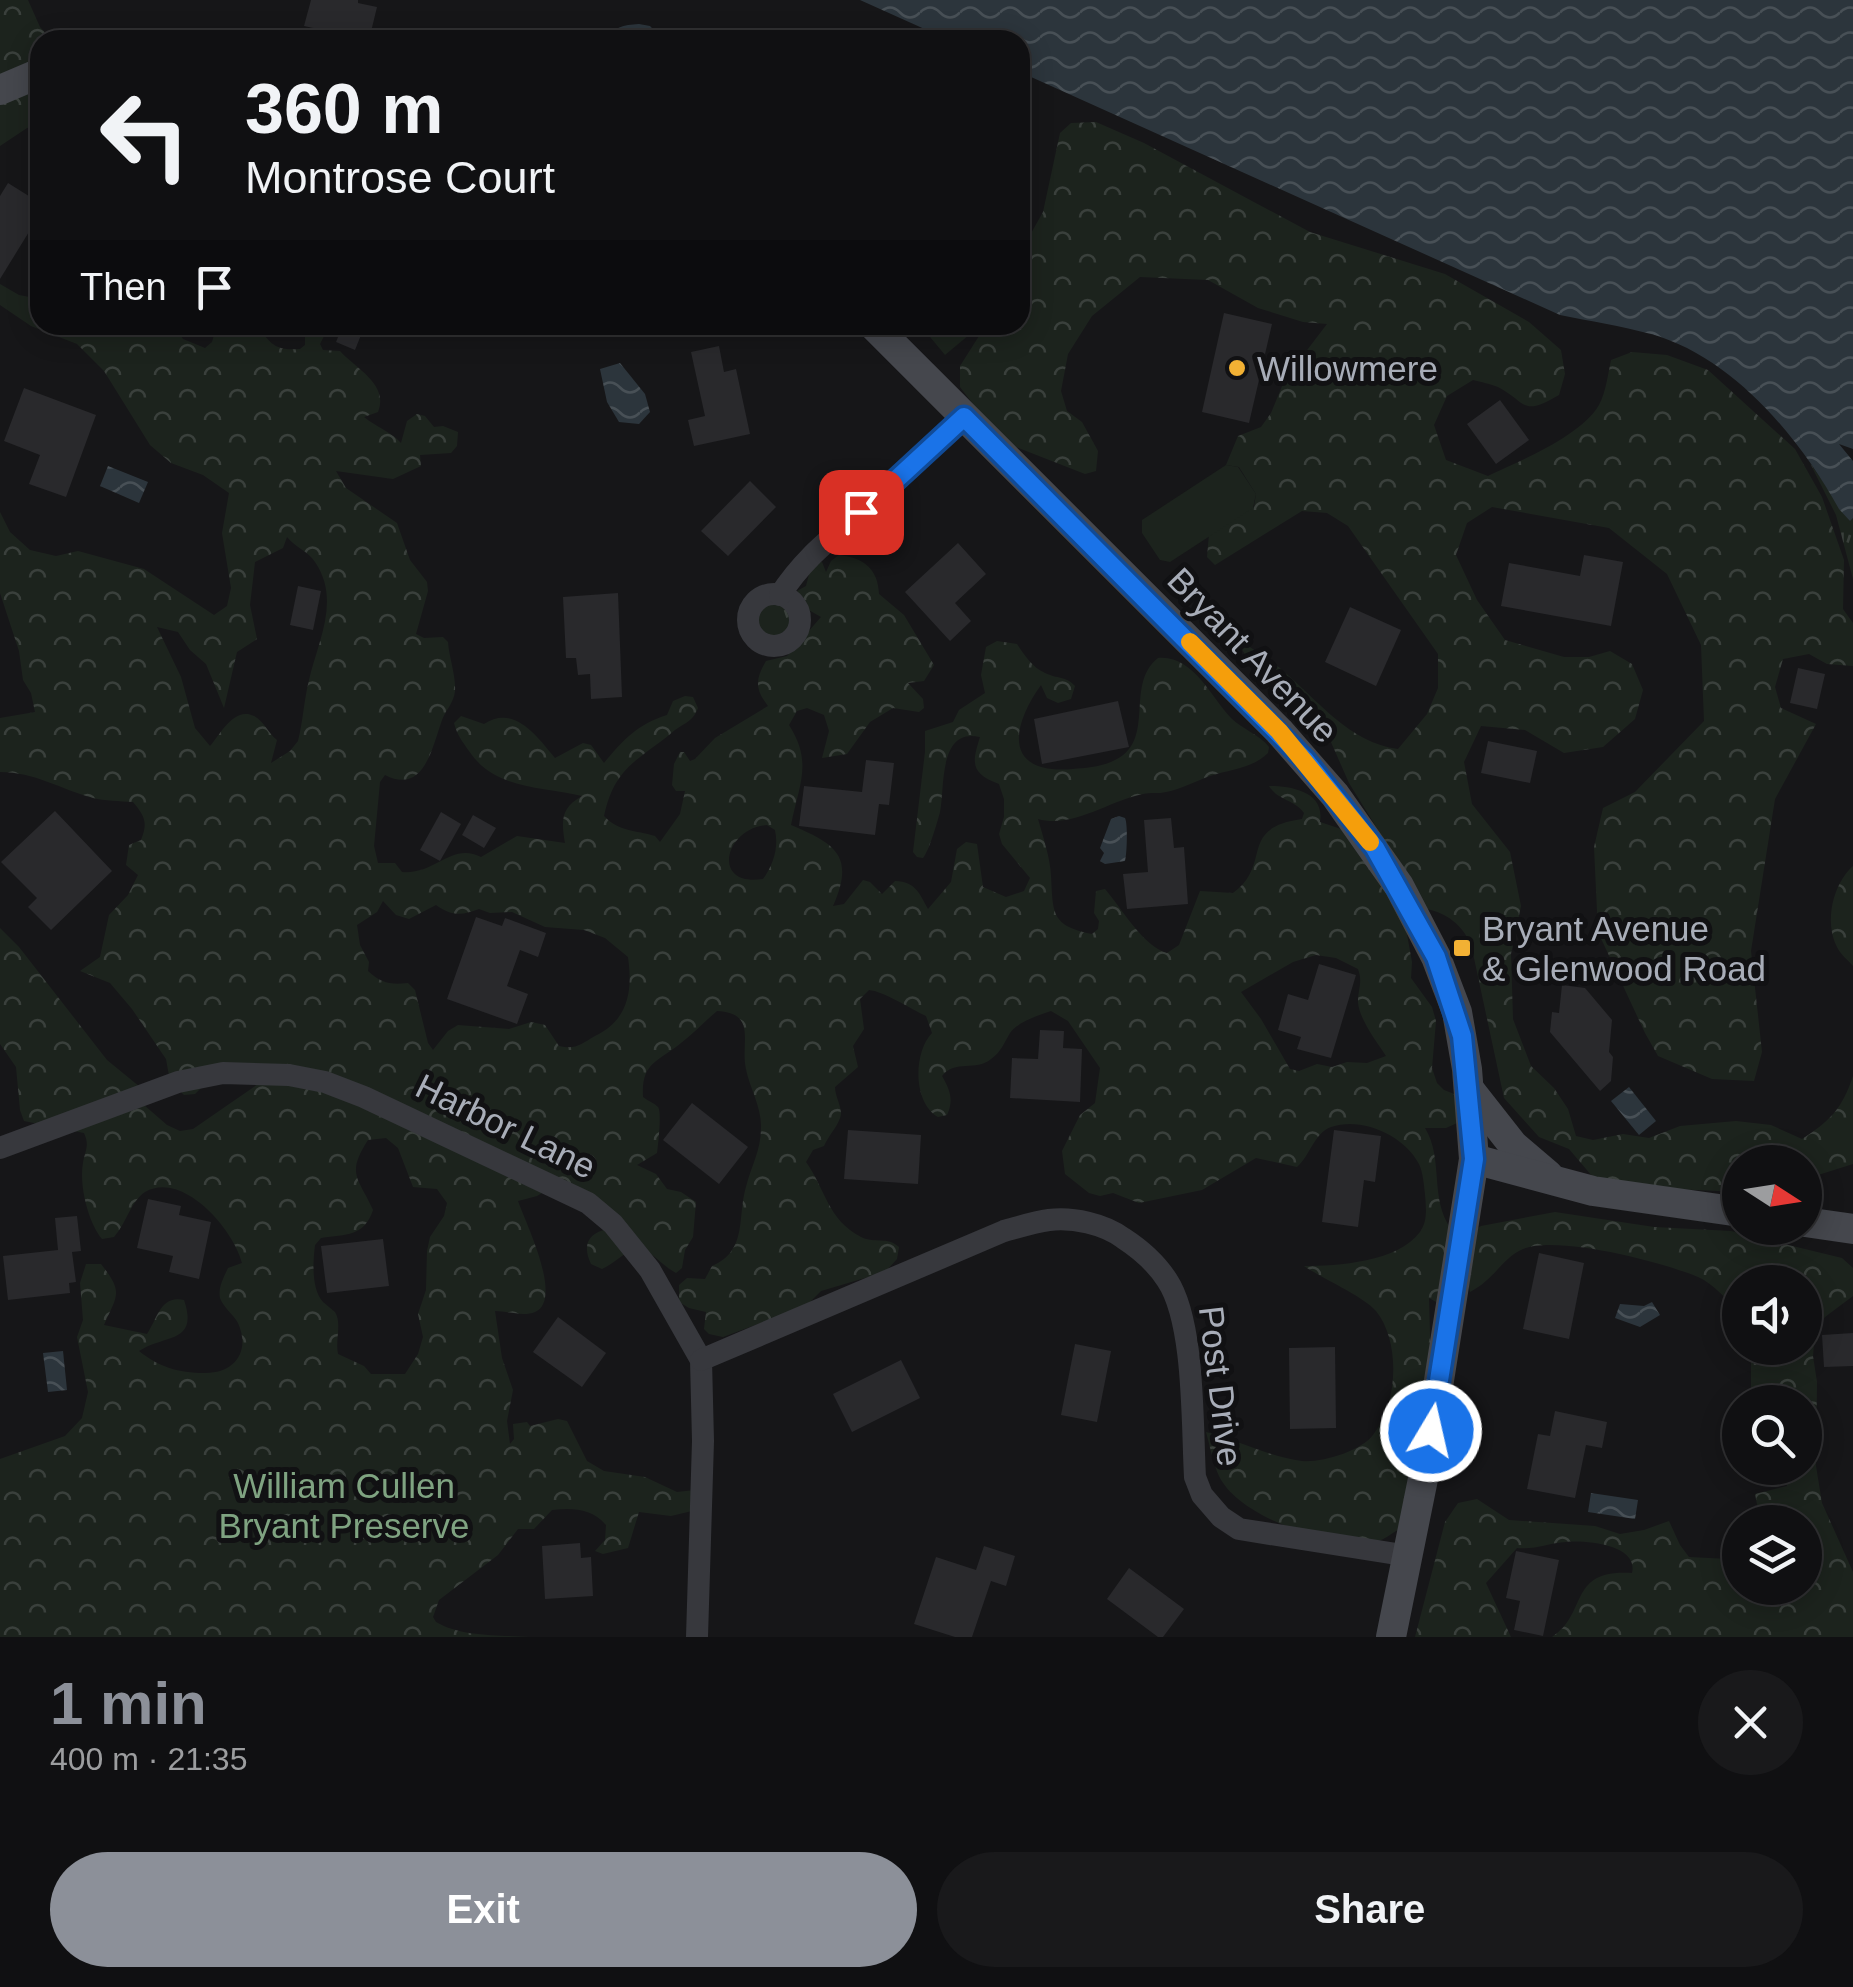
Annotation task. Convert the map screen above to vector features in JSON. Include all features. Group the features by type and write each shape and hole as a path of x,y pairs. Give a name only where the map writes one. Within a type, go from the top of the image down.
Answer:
{"main road":[{"path":"0,90 30,76"},
{"name":"Bryant Avenue","path":"883,335 1279,731 1355,821 1399,886 1436,957 1457,1012 1469,1089 1474,1159 1391,1637"},
{"path":"1469,1089 1523,1155 1559,1182"},
{"path":"1474,1159 1628,1198 1722,1210"},
{"path":"1822,1224 1853,1229"}],"street":[{"path":"780,595 799,566 820,545 964,417"},
{"name":"Harbor Lane","path":"0,1148 178,1082 223,1074 289,1075 325,1082 545,1180 602,1212 650,1270 701,1360 703,1441 697,1637"},
{"name":"Post Drive","path":"701,1360 1004,1231 1053,1219 1096,1224 1142,1250 1168,1280 1176,1298 1186,1338 1195,1477 1202,1496 1220,1517 1239,1529 1408,1556"}],"green space":[{"path":"0,0 28,0 43,30 30,30 30,127 0,146"},
{"path":"1096,122 1144,143 1310,232 1445,274 1529,322 1561,350 1565,374 1559,395 1538,405 1525,405 1498,387 1473,380 1447,396 1434,425 1446,460 1488,476 1549,447 1579,427 1599,405 1611,360 1632,352 1667,355 1708,370 1795,449 1822,497 1844,560 1843,609 1853,623 1853,666 1827,664 1809,654 1783,659 1775,687 1781,708 1816,724 1775,799 1751,951 1762,1052 1754,1081 1712,1079 1658,1056 1598,932 1594,847 1603,808 1635,792 1704,721 1701,645 1667,574 1609,528 1492,507 1467,523 1456,555 1477,600 1505,640 1564,657 1589,657 1610,651 1632,664 1643,690 1635,719 1603,747 1564,753 1525,730 1481,726 1464,762 1472,804 1510,852 1521,906 1511,954 1513,1019 1531,1066 1554,1088 1568,1109 1576,1136 1593,1140 1623,1134 1649,1138 1680,1126 1736,1121 1771,1125 1802,1139 1834,1113 1853,1076 1853,1164 1822,1174 1822,1145 1722,1145 1722,1191 1652,1188 1592,1176 1569,1149 1539,1137 1504,1098 1467,937 1453,921 1427,909 1349,783 1327,733 1306,714 1282,702 1258,679 1236,638 1277,666 1349,729 1380,745 1398,749 1427,714 1438,688 1438,654 1348,526 1327,513 1302,511 1215,565 1207,557 1209,534 1254,507 1256,494 1239,467 1226,465 1238,436 1261,427 1285,379 1327,324 1303,322 1258,308 1208,280 1140,277 1092,316 1068,354 1061,391 1067,411 1082,422 1098,451 1096,471 1085,474 1016,447 983,417 960,387 960,366 980,335 1030,335 1030,235 1043,212 1060,133 1071,123"},
{"path":"0,284 19,295 30,297 30,325 0,305"},
{"name":"William Cullen Bryant Preserve","path":"54,335 180,335 205,348 214,335 264,335 281,348 300,349 305,345 305,335 324,335 320,344 323,350 340,351 379,393 378,412 364,417 401,443 407,421 417,414 425,416 434,427 458,432 457,446 451,453 420,455 421,466 393,479 336,471 346,488 397,523 410,560 427,582 416,634 424,638 443,637 448,642 455,685 430,755 418,774 398,780 385,775 380,782 374,846 378,863 395,863 402,872 414,872 461,853 481,857 517,836 565,843 564,815 582,796 520,784 492,773 480,764 458,734 454,723 461,716 484,724 495,719 515,720 533,732 555,758 583,743 591,745 604,763 632,734 667,715 673,701 693,697 698,708 694,716 622,774 604,816 615,825 655,836 660,842 680,814 685,791 676,791 672,785 674,764 680,752 690,761 695,759 715,738 768,706 758,684 766,661 787,656 821,617 807,609 797,591 806,586 812,563 822,562 826,572 839,555 856,559 872,571 879,594 904,615 934,665 924,681 908,683 923,699 924,708 919,712 893,708 870,722 847,754 822,758 829,731 824,715 807,708 797,711 789,725 802,763 791,825 820,839 837,854 842,875 833,906 844,904 863,880 882,894 895,881 912,886 928,909 951,882 957,849 966,842 977,844 983,887 1006,897 1024,891 1030,878 1002,844 999,834 1004,799 999,784 983,776 976,766 980,737 966,736 950,750 940,812 930,843 923,858 913,852 925,731 953,722 959,710 985,693 981,675 986,647 997,641 1017,644 1036,668 1075,686 1071,699 1058,703 1047,698 1041,685 1023,717 1019,732 1024,756 1051,769 1097,766 1125,753 1138,728 1148,670 1158,658 1181,663 1200,679 1231,718 1269,747 1268,753 1248,765 1172,791 1130,797 1065,820 1038,819 1049,862 1054,909 1062,922 1092,934 1099,921 1094,913 1096,891 1105,889 1142,935 1167,953 1179,945 1200,891 1233,893 1252,870 1269,830 1302,819 1304,813 1300,808 1269,786 1305,793 1317,804 1320,822 1344,830 1367,853 1406,929 1411,978 1432,1007 1436,1021 1432,1068 1437,1083 1462,1097 1457,1123 1446,1128 1425,1128 1434,1152 1440,1204 1451,1229 1471,1232 1481,1226 1555,1212 1654,1227 1722,1231 1722,1245 1789,1245 1842,1258 1853,1268 1853,1296 1822,1321 1822,1265 1722,1265 1722,1295 1698,1277 1660,1264 1560,1245 1523,1249 1470,1292 1466,1273 1438,1303 1429,1298 1431,1372 1398,1530 1380,1540 1360,1543 1314,1535 1267,1517 1230,1491 1219,1476 1206,1432 1302,1461 1340,1455 1373,1435 1392,1390 1393,1356 1384,1324 1362,1299 1304,1266 1383,1256 1420,1232 1425,1219 1423,1179 1420,1167 1404,1145 1369,1126 1343,1124 1320,1134 1297,1167 1256,1158 1202,1190 1139,1203 1113,1193 1089,1193 1065,1174 1062,1151 1080,1115 1095,1103 1100,1068 1068,1021 1051,1011 1034,1017 1014,1029 985,1063 947,1071 942,1076 951,1100 947,1115 938,1117 924,1101 918,1077 921,1053 932,1033 926,1016 869,990 860,999 864,1029 853,1046 858,1067 835,1087 840,1118 824,1146 813,1150 806,1162 841,1222 861,1237 899,1247 897,1259 885,1272 821,1291 806,1306 723,1337 704,1329 706,1312 679,1302 679,1285 687,1278 705,1279 712,1266 731,1252 759,1144 761,1121 746,1069 743,1023 730,1013 717,1011 658,1059 648,1070 643,1085 643,1097 659,1110 659,1136 657,1153 637,1165 656,1174 667,1189 696,1202 693,1237 685,1250 682,1268 676,1273 640,1247 602,1269 591,1264 589,1241 596,1233 608,1229 550,1188 518,1201 540,1260 546,1292 543,1304 530,1313 495,1311 502,1358 513,1390 507,1421 510,1444 514,1439 513,1424 567,1421 587,1461 604,1471 645,1477 677,1492 695,1490 696,1510 671,1516 639,1512 628,1548 603,1554 595,1551 605,1540 606,1525 600,1519 581,1510 552,1510 534,1529 518,1529 498,1555 439,1600 433,1617 457,1630 529,1637 0,1637 0,1459 65,1436 82,1418 88,1392 77,1337 83,1320 80,1283 86,1264 101,1264 115,1288 115,1300 104,1325 147,1334 165,1304 184,1300 187,1324 183,1331 139,1351 154,1361 186,1372 215,1372 237,1359 242,1343 238,1323 220,1294 228,1268 242,1263 218,1220 190,1196 160,1187 140,1196 114,1237 102,1239 84,1192 84,1133 24,1121 16,1067 0,1044 0,928 107,1060 140,1087 144,1105 167,1125 180,1131 193,1129 258,1084 260,1068 184,1095 170,1081 166,1059 132,1009 110,983 80,971 100,957 109,915 128,895 138,875 126,865 129,845 141,840 145,824 133,802 93,798 36,778 0,772 0,718 35,712 0,593 0,512 10,532 30,550 56,556 78,551 144,569 214,615 227,606 231,588 222,533 229,493 203,475 171,463 150,445 104,371 77,344","holes":["287,537 312,558 323,576 327,606 298,741 271,763 277,740 257,718 247,714 228,723 210,746 195,728 181,677 157,627 178,632 206,664 224,708 237,652 257,639 250,605 255,562 283,548","767,825 775,830 774,856 763,879 735,874 729,856 741,836","383,901 396,915 409,919 436,905 457,914 479,909 512,912 545,927 584,930 605,938 628,957 630,982 626,1004 615,1022 574,1047 559,1046 545,1025 531,1022 509,1029 458,1025 433,1050 415,990 408,983 386,982 368,971 369,962 360,945 357,925 377,912","1316,955 1336,958 1358,969 1359,1009 1386,1056 1367,1063 1290,1069 1241,992 1293,962","386,1138 398,1148 413,1187 437,1189 447,1203 427,1251 426,1290 418,1314 423,1337 405,1374 371,1374 364,1366 338,1354 337,1316 319,1296 313,1267 315,1245 321,1238 359,1230 369,1219 373,1210 359,1182 357,1161 368,1140"]},
{"path":"928,335 969,335 945,355"},
{"path":"1810,463 1850,521 1853,518 1853,579 1836,515"},
{"path":"1226,465 1238,467 1256,494 1253,508 1170,562 1160,560 1142,533 1142,520"},
{"path":"774,598 789,605 796,620 789,635 774,642 759,635 752,620 759,605"},
{"path":"1853,866 1853,966 1837,947 1831,915 1840,883"},
{"path":"1751,1365 1814,1365 1817,1385 1751,1385"},
{"path":"1819,1485 1822,1503 1853,1572 1853,1637 1552,1637 1571,1616 1588,1585 1611,1574 1632,1573 1628,1556 1620,1550 1575,1542 1517,1548 1486,1583 1511,1637 1415,1637 1445,1522 1458,1503 1477,1499 1509,1520 1595,1526 1620,1534 1669,1521 1689,1557 1722,1559 1722,1605 1822,1605 1822,1505 1757,1505 1755,1494 1787,1486"}],"water":[{"path":"860,0 1853,0 1853,449 1839,444 1853,461 1853,518 1850,521 1839,509 1804,455 1761,403 1736,380 1681,345 1640,331 1560,315 1030,76 1030,30 927,30"},
{"path":"628,25 650,26 654,30 616,30"},
{"path":"620,363 645,394 650,412 639,424 619,422 607,402 600,369"},
{"path":"108,466 148,482 139,503 100,486"},
{"path":"1119,816 1126,821 1125,861 1105,864 1100,861 1104,853 1100,848 1111,819"},
{"path":"1629,1087 1656,1121 1639,1135 1611,1101"},
{"path":"1652,1302 1660,1315 1640,1327 1615,1318 1620,1304 1644,1306"},
{"path":"63,1351 67,1390 48,1392 43,1353"},
{"path":"1591,1493 1638,1500 1635,1519 1588,1512"}],"building":[{"path":"311,0 358,0 377,7 371,30 304,26"},
{"path":"8,183 30,197 30,230 0,279 0,196"},
{"name":"Willowmere","path":"1224,313 1272,324 1249,423 1202,412"},
{"path":"339,335 361,335 355,350 336,342"},
{"path":"719,346 724,372 736,369 750,434 694,446 688,420 705,416 691,352"},
{"path":"24,388 96,415 66,497 29,484 40,455 4,441"},
{"path":"1500,400 1529,440 1496,464 1467,424"},
{"path":"750,481 776,507 728,556 701,531"},
{"path":"958,543 986,574 955,603 971,621 950,641 905,592"},
{"path":"1584,555 1623,562 1611,626 1501,606 1509,563 1580,576"},
{"path":"298,586 321,591 313,630 290,625"},
{"path":"618,593 622,697 591,699 590,674 578,675 576,658 566,658 563,597"},
{"path":"1350,607 1401,630 1376,686 1325,662"},
{"path":"1798,668 1825,674 1817,709 1790,703"},
{"path":"1118,701 1129,747 1042,764 1034,719"},
{"path":"1488,741 1537,751 1530,783 1481,773"},
{"path":"866,760 894,763 889,805 879,804 875,835 799,826 804,786 862,792"},
{"path":"55,811 112,871 51,930 28,907 37,898 1,862"},
{"path":"441,812 461,824 440,861 420,850"},
{"path":"473,815 496,828 484,848 462,835"},
{"path":"1171,818 1174,848 1184,847 1188,904 1127,909 1123,874 1148,872 1144,820"},
{"path":"476,917 502,926 505,918 546,933 538,957 520,950 507,986 528,994 517,1024 447,999"},
{"path":"1319,964 1356,975 1331,1058 1297,1049 1301,1037 1278,1030 1288,994 1308,1000"},
{"path":"1562,985 1585,988 1612,1020 1611,1081 1600,1091 1550,1032 1552,1012 1559,1013"},
{"path":"1040,1030 1064,1031 1063,1048 1082,1049 1080,1102 1010,1098 1012,1058 1038,1059"},
{"path":"692,1103 748,1147 719,1184 663,1140"},
{"path":"848,1130 921,1135 918,1184 844,1179"},
{"path":"1334,1130 1381,1136 1375,1182 1364,1180 1358,1227 1322,1222"},
{"path":"148,1199 181,1206 179,1215 211,1222 199,1279 169,1272 173,1256 137,1248"},
{"path":"77,1216 81,1251 72,1252 76,1282 69,1283 70,1293 8,1300 3,1256 58,1250 55,1218"},
{"path":"383,1239 389,1286 327,1293 321,1246"},
{"path":"1539,1253 1584,1263 1569,1339 1523,1329"},
{"path":"558,1317 606,1353 582,1387 533,1352"},
{"path":"1853,1333 1853,1366 1824,1367 1822,1335"},
{"path":"1075,1344 1111,1351 1097,1422 1061,1415"},
{"path":"1335,1347 1336,1428 1290,1429 1289,1348"},
{"path":"901,1360 920,1398 852,1432 833,1394"},
{"path":"1555,1411 1607,1422 1602,1448 1586,1445 1575,1498 1527,1489 1538,1434 1550,1436"},
{"path":"580,1543 581,1558 591,1557 593,1596 545,1599 542,1546"},
{"path":"984,1546 1015,1556 1006,1586 991,1581 972,1637 955,1637 914,1624 936,1557 976,1570"},
{"path":"1516,1551 1559,1560 1543,1636 1514,1630 1520,1601 1506,1598"},
{"path":"1129,1568 1184,1609 1163,1637 1107,1599"}],"slow traffic":[{"path":"1190,642 1279,731 1370,842"}],"place":[{"name":"Willowmere","path":"1237,368"},
{"name":"Bryant Avenue & Glenwood Road","path":"1462,948"}],"route":[{"path":"861,512 964,417 1279,731 1335,795 1399,886 1436,957 1457,1012 1468,1069 1474,1159 1431,1431"}]}
